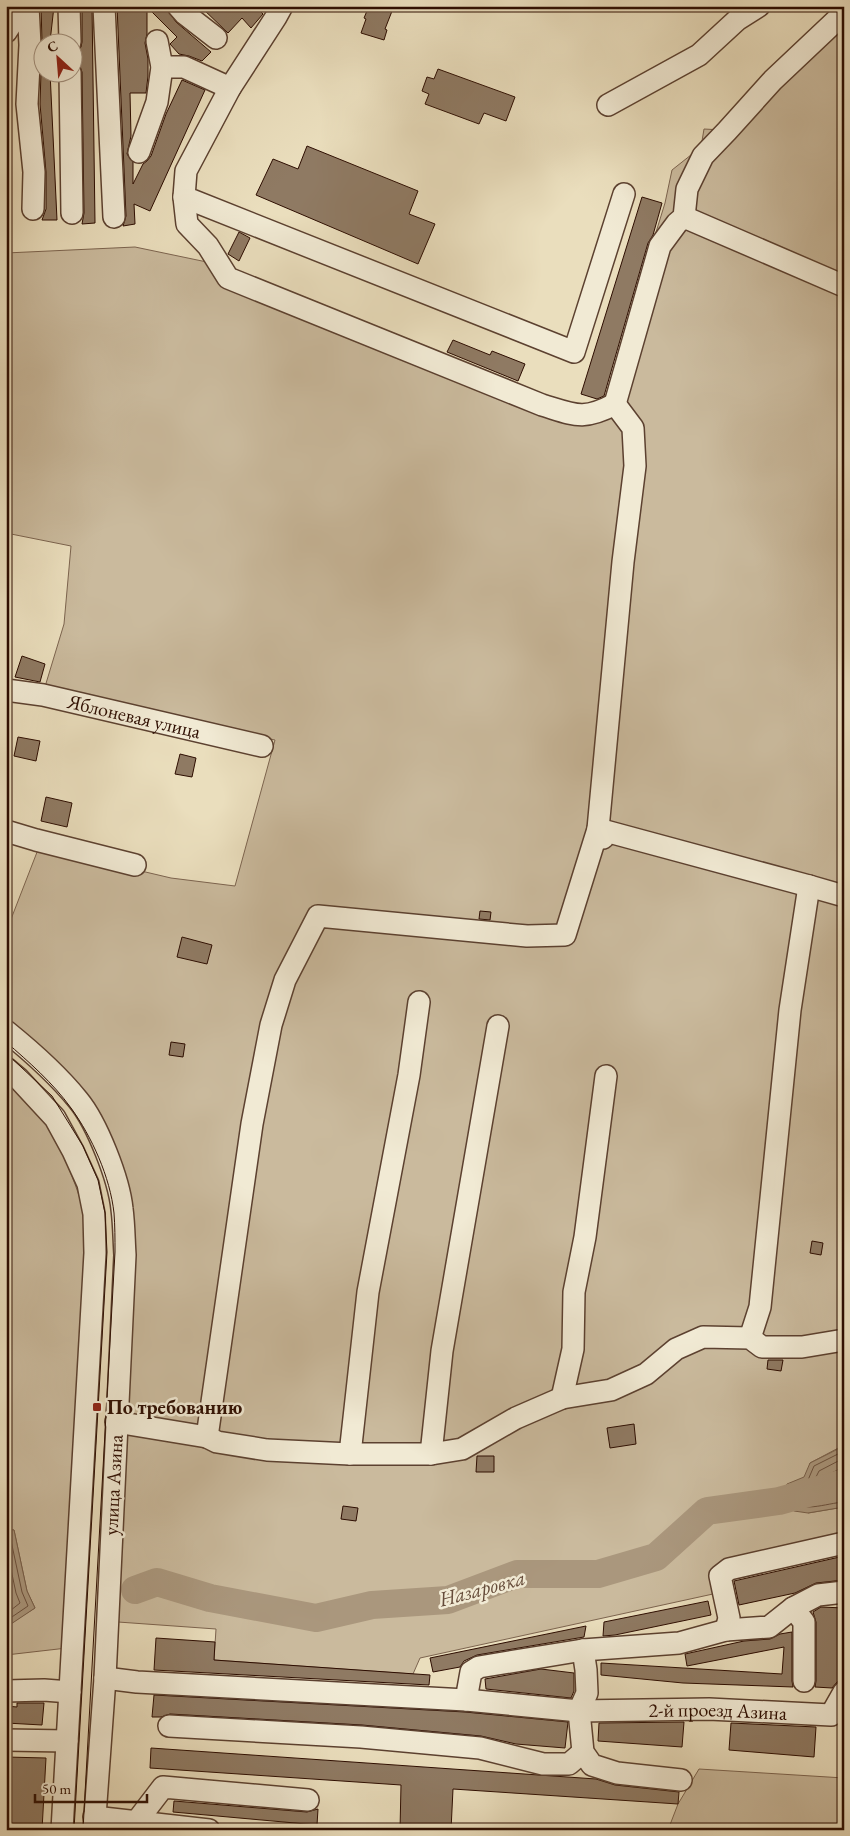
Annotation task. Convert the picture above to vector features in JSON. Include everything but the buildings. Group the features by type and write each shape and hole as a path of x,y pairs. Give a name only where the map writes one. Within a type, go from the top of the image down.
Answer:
{"street":[{"path":"6,32 23,6"},
{"path":"28,6 30,44 27,104 34,172 33,209"},
{"path":"70,6 70,32"},
{"path":"104,6 114,217"},
{"path":"178,6 185,14 216,38"},
{"path":"282,6 230,88 186,171 184,198 186,224 208,246 228,278 542,405 579,416 601,411 615,404 660,246 676,223 684,217 687,189 703,156 728,132 773,80 844,13"},
{"path":"608,105 699,54 737,20 759,6"},
{"path":"139,152 157,102 162,67 157,41"},
{"path":"162,67 184,67 230,88"},
{"path":"70,82 72,213"},
{"path":"184,198 574,352 624,194"},
{"path":"684,217 844,286"},
{"path":"207,1437 252,1124 271,1025 285,980 318,916 527,936 565,935 600,834 623,562 635,466 633,428 615,404"},
{"name":"Яблоневая улица","path":"6,690 43,695 262,746"},
{"path":"6,831 135,865"},
{"path":"600,834 844,896"},
{"path":"750,1338 760,1307 789,1020 809,886"},
{"path":"350,1454 368,1292 409,1075 419,1002"},
{"path":"431,1454 442,1350 498,1026"},
{"name":"улица Азина","path":"6,1030 40,1060 79,1102 99,1138 115,1175 122,1209 125,1255 105,1678 94,1824"},
{"name":"улица Азина","path":"6,1068 18,1078 54,1118 88,1184 94,1214 95,1263 62,1830"},
{"path":"562,1398 574,1349 574,1292 585,1237 606,1076"},
{"path":"116,1422 207,1437 216,1442 267,1450 350,1454 431,1454 462,1449 516,1418 562,1398 611,1390 646,1374 676,1349 703,1337 750,1338 762,1347 802,1347 844,1340"},
{"path":"726,1630 728,1618 720,1576 729,1569 844,1543"},
{"path":"466,1700 471,1672 480,1667 583,1650 679,1642 726,1630 769,1627 793,1608 818,1595 844,1592"},
{"path":"793,1608 804,1622 804,1681"},
{"path":"583,1650 587,1693 579,1711 583,1752 592,1765 617,1773 680,1780"},
{"path":"105,1678 137,1682 466,1700 579,1711"},
{"path":"6,1691 44,1690 70,1692"},
{"name":"2-й проезд Азина","path":"579,1711 709,1709 831,1715 844,1692"},
{"path":"169,1726 361,1737 480,1748 542,1764 569,1764 583,1752"},
{"path":"6,1740 67,1741"},
{"path":"137,1825 163,1787 308,1800"},
{"path":"94,1824 209,1830"}],"shaded area":[{"path":"844,6 844,1445 810,1463 808,1513 844,1507 844,1543 713,1569 713,1594 420,1658 413,1674 214,1660 216,1629 118,1622 134,1257 71,1078 6,1018 6,932 39,847 171,878 235,886 275,740 44,690 64,624 71,546 6,533 6,253 135,247 226,266 550,399 583,408 604,401 665,203 672,170 701,147 704,129 723,130"},
{"path":"6,1077 20,1090 44,1121 64,1157 84,1212 87,1258 67,1648 6,1655 6,1626 35,1608 27,1591 14,1530 6,1529"},
{"path":"699,1769 844,1778 844,1830 668,1830 678,1804"}],"water":[{"path":"844,1446 844,1507 808,1513 794,1511 779,1501 787,1484 804,1477 810,1463"},
{"path":"6,1529 14,1530 27,1591 35,1608 8,1626 6,1626"}],"waterway":[{"name":"Назаровка","path":"135,1590 157,1582 210,1598 316,1618 372,1605 448,1600 517,1574 598,1574 656,1557 707,1511 779,1501 844,1483"}],"tram line":[{"path":"6,1042 49,1081 79,1119 99,1158 109,1185 114,1213 115,1252 83,1830"},
{"path":"6,1053 52,1096 83,1146 98,1180 105,1213 107,1252 74,1830"}],"place":[{"name":"По требованию","path":"97,1407"}]}
